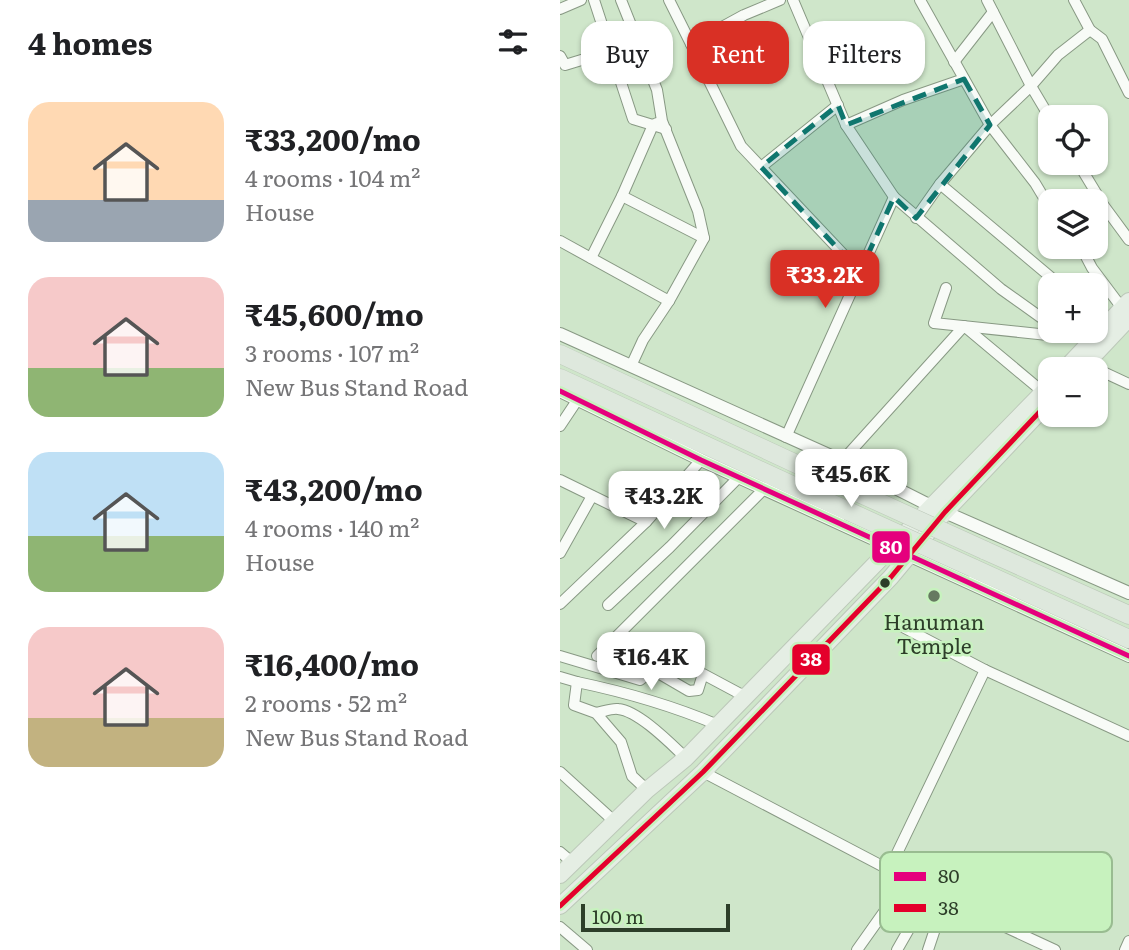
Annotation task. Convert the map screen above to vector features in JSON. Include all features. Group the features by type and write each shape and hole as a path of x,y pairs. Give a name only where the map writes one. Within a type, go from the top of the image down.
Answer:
{"highway":[{"path":"560,354 1129,615"},
{"path":"560,378 1129,639"}],"main road":[{"path":"1108,317 1127,309"},
{"path":"1087,357 1127,309"},
{"path":"560,875 647,790 686,758 894,547 938,509 1038,404"},
{"path":"560,906 703,772 891,578 910,555 938,509"}],"street":[{"path":"560,9 581,0"},
{"path":"594,0 601,21"},
{"path":"621,0 657,90 660,125 698,211 704,238 669,301 643,340 631,366"},
{"path":"669,0 687,36"},
{"path":"733,21 780,0"},
{"path":"793,0 846,125 894,197 1001,289 1038,315"},
{"path":"920,0 990,125 1039,189"},
{"path":"987,0 1042,105"},
{"path":"1073,0 1090,30 1102,39 1129,93"},
{"path":"954,62 993,12"},
{"path":"916,218 940,184 990,125 1031,86 1058,55 1090,30"},
{"path":"562,63 581,58"},
{"path":"846,125 903,100 964,79"},
{"path":"622,84 633,119 660,125"},
{"path":"711,84 741,146 860,272"},
{"path":"761,167 838,105"},
{"path":"591,258 660,125"},
{"path":"1085,175 1129,240"},
{"path":"940,184 1046,273"},
{"path":"622,196 704,238"},
{"path":"786,437 894,197"},
{"path":"560,241 669,301"},
{"path":"1087,259 1127,309"},
{"path":"946,288 934,323 1038,332"},
{"path":"842,461 964,326"},
{"path":"964,326 1038,385"},
{"path":"560,334 842,461 938,509 1129,593"},
{"path":"1070,343 1082,357"},
{"path":"1108,373 1129,384"},
{"path":"560,391 701,460 1129,656"},
{"path":"560,426 578,399"},
{"path":"560,604 646,522 701,460"},
{"path":"608,605 739,477"},
{"path":"560,481 646,522"},
{"path":"597,656 765,488"},
{"path":"560,553 592,496"},
{"path":"899,625 985,670 1129,736"},
{"path":"560,656 640,680 653,670 689,691 698,690 704,674 746,697"},
{"path":"898,852 985,670"},
{"path":"560,677 681,709 718,725"},
{"path":"577,682 574,705 596,713 621,742 632,776 647,790"},
{"path":"596,713 618,709 638,718 657,730 686,758"},
{"path":"560,772 615,822"},
{"path":"703,772 880,865"},
{"path":"560,852 573,863"},
{"path":"857,950 880,918"},
{"path":"560,927 587,950"},
{"path":"897,950 907,932"},
{"path":"928,950 934,932"},
{"path":"1016,932 1055,950"},
{"path":"1125,950 1129,941"}],"highlighted area":[{"path":"964,79 990,125 916,218 894,197 860,272 761,167 838,105 846,125"}],"transit line":[{"name":"80","path":"560,391 701,460 1129,656"},
{"name":"38","path":"560,906 703,772 891,577 945,512 1038,414"}],"place":[{"name":"Hanuman Temple","path":"934,596"}]}
